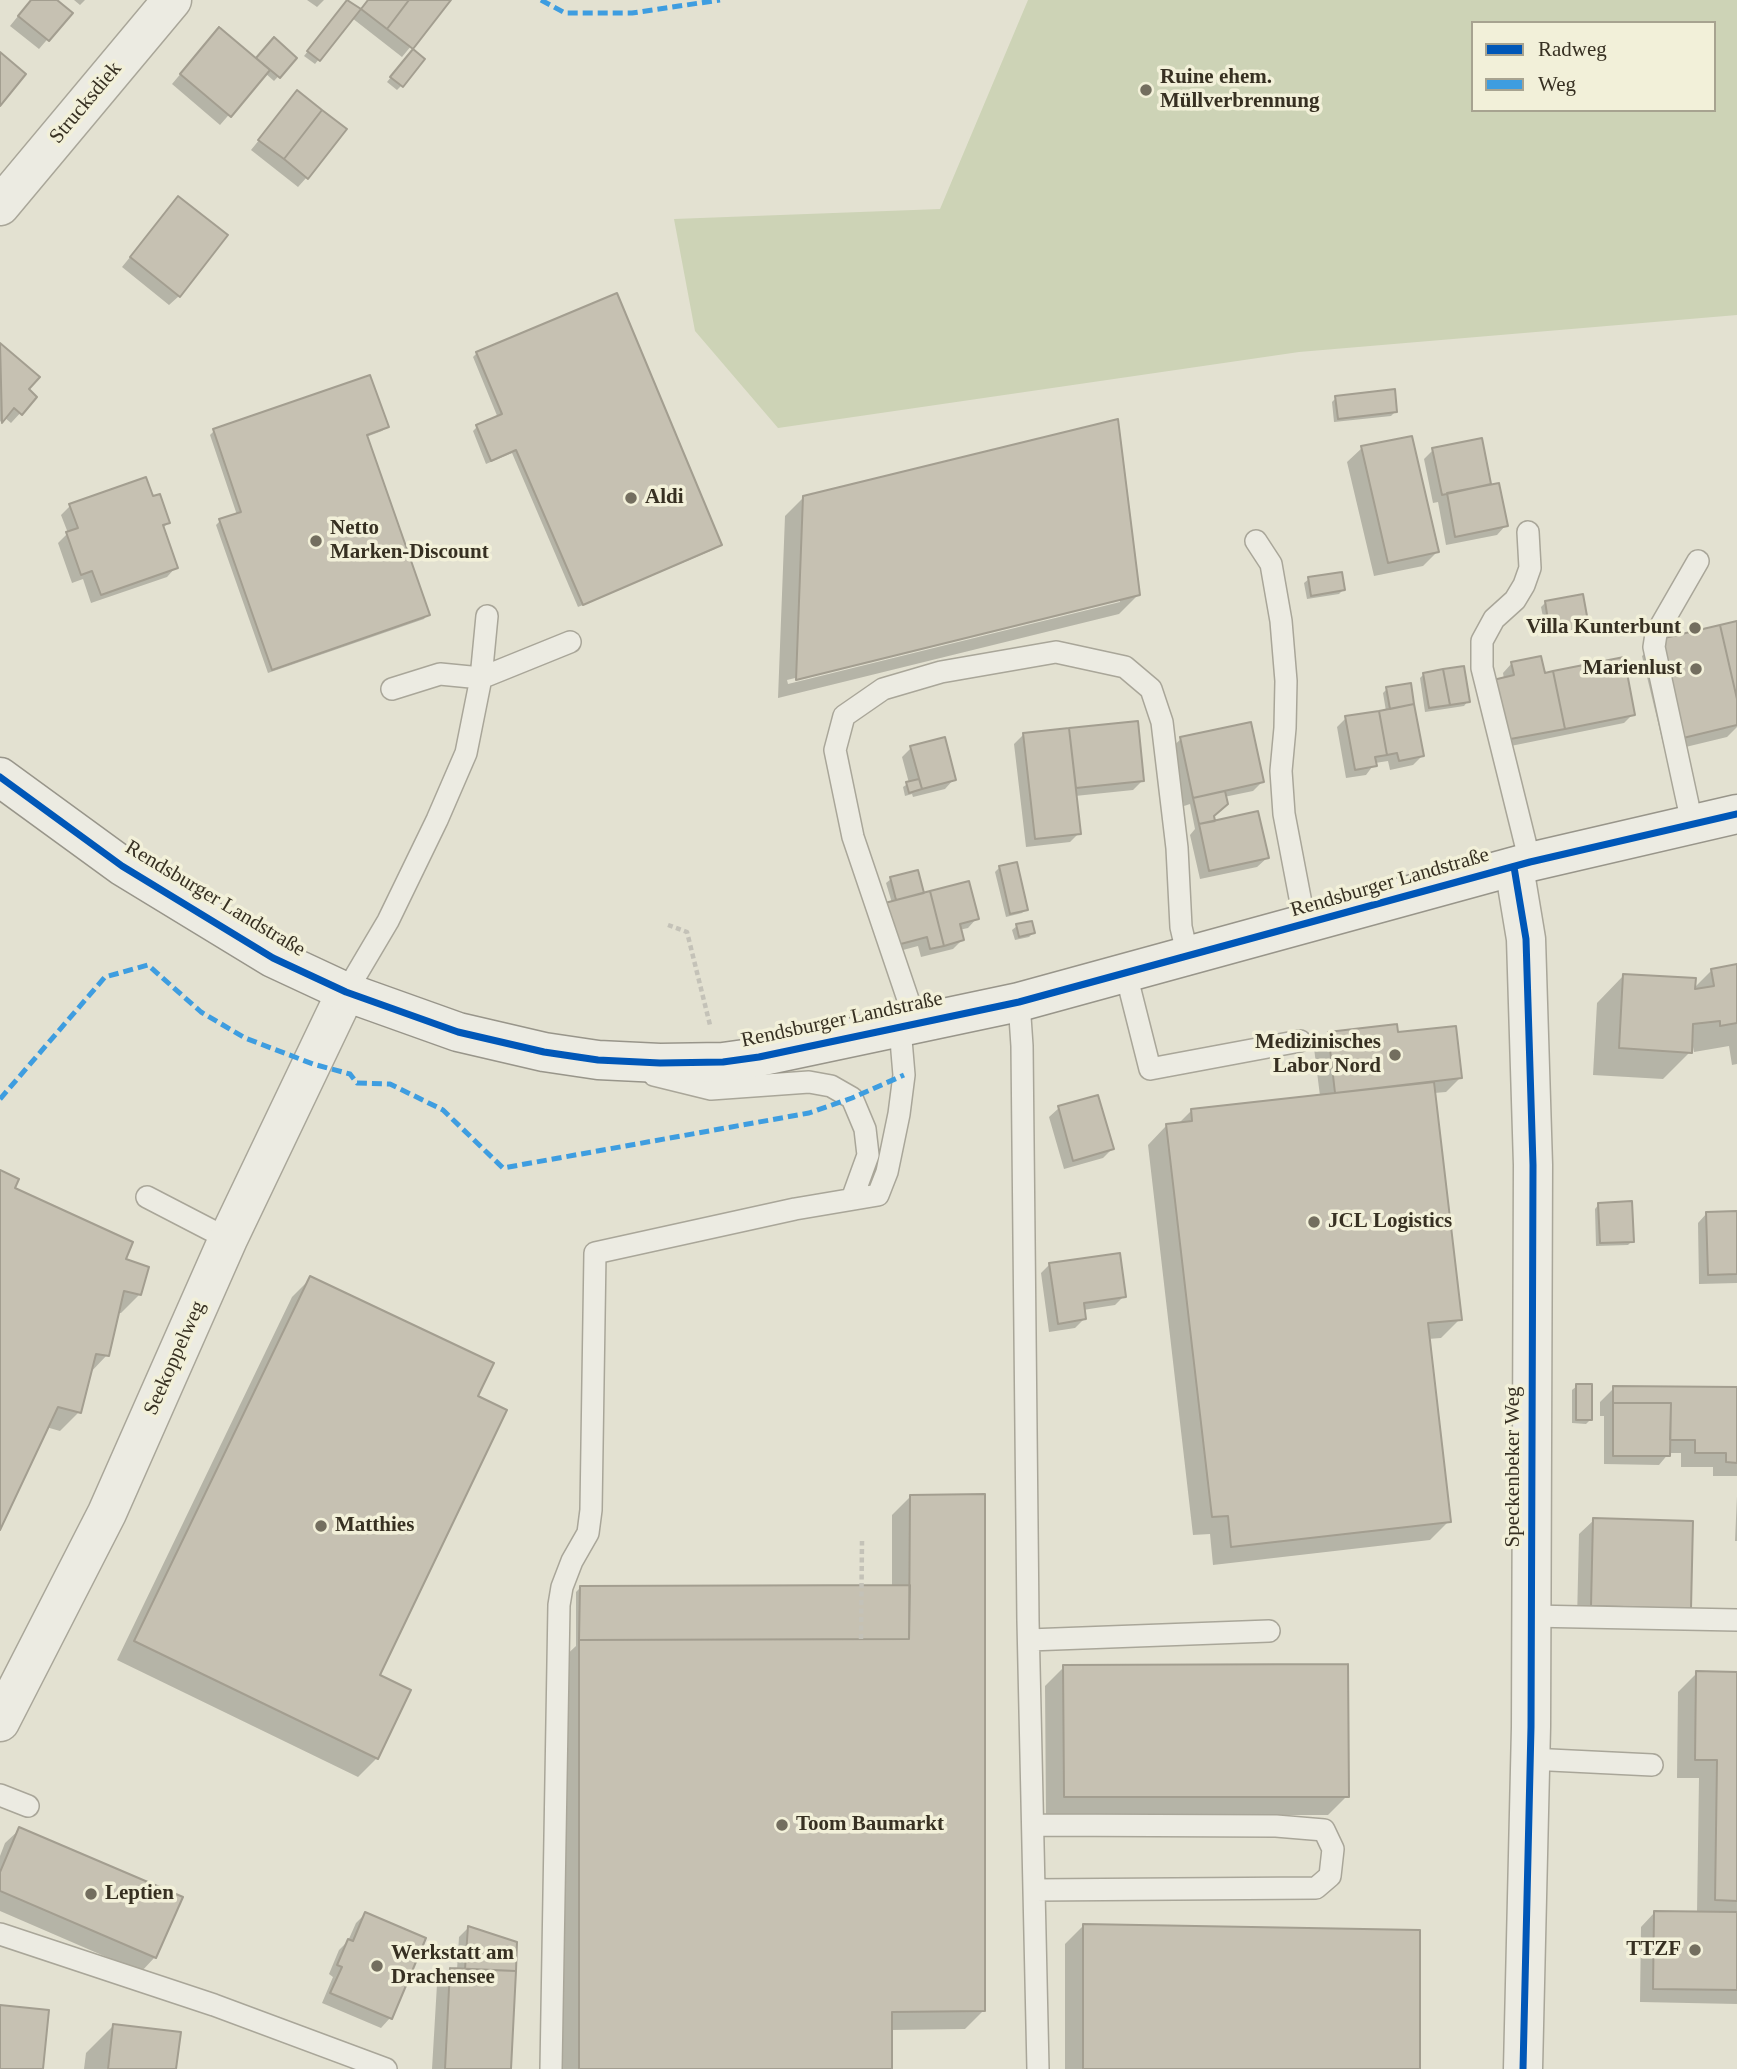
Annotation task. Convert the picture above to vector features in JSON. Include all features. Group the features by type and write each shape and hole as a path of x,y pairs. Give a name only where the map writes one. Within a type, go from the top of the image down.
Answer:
{"street":[{"name":"Strucksdiek","path":"0,206 172,0"},
{"name":"Rendsburger Landstraße","path":"0,776 122,866 273,958 346,992 458,1032 544,1052 598,1060 660,1063 723,1062 814,1047 1019,1002 1522,864 1737,814"},
{"name":"Speckenbeker Weg","path":"1522,864 1533,1165 1530,1759 1523,2069"},
{"name":"Seekoppelweg","path":"0,1722 107,1513 228,1239 346,992"}],"lane":[{"path":"1522,864 1482,668 1482,641 1494,619 1515,600 1524,585 1530,568 1528,531"},
{"path":"1256,541 1271,564 1281,621 1286,681 1281,771 1284,814 1305,924"},
{"path":"1692,823 1654,647 1656,635 1698,561"},
{"path":"346,992 388,921 466,753 481,678 487,616"},
{"path":"392,689 440,674 481,678 570,642"},
{"path":"551,2069 559,1605 562,1587 572,1561 588,1534 591,1510 595,1253 795,1209 878,1195 887,1172 899,1114 908,1025 853,837 835,750 844,716 883,689 941,672 1056,652 1125,667 1151,688 1162,722 1177,848 1181,927 1188,957"},
{"path":"1126,974 1150,1069 1300,1041"},
{"path":"1019,1002 1022,1046 1029,1640 1038,2069"},
{"path":"598,1060 712,1089 809,1082 831,1086 852,1098 865,1129 868,1155 852,1199"},
{"path":"146,1197 228,1239"},
{"path":"1530,1616 1737,1620"},
{"path":"1029,1640 1269,1631"},
{"path":"1530,1759 1652,1765"},
{"path":"0,1795 28,1806"},
{"path":"1033,1825 1276,1826 1324,1830 1333,1849 1330,1876 1316,1888 1034,1890"},
{"path":"0,1934 215,2005 386,2069"}],"path":[{"path":"668,925 687,932 709,1023 723,1062"},
{"path":"861,1639 862,1541"}],"green space":[{"path":"1028,0 1737,0 1737,315 1299,352 778,428 695,331 674,219 940,209"}],"building":[{"path":"31,0 57,0 73,13 49,41 18,16"},
{"path":"347,0 361,9 320,61 307,51"},
{"path":"368,0 409,0 387,29 361,9"},
{"path":"409,0 451,0 413,49 387,29"},
{"path":"219,27 270,70 231,117 180,74"},
{"path":"274,37 297,58 280,78 256,58"},
{"path":"413,49 425,59 403,87 390,77"},
{"path":"0,52 26,74 0,106"},
{"path":"297,90 322,110 284,159 258,140"},
{"path":"322,110 347,129 308,179 284,159"},
{"path":"178,196 228,235 180,297 130,257"},
{"path":"617,293 722,545 583,605 516,450 491,461 476,425 502,414 476,352"},
{"path":"0,343 40,377 29,389 37,397 22,415 14,408 2,423"},
{"name":"Netto Marken-Discount","path":"370,375 389,427 367,435 430,615 272,670 219,519 241,512 213,429"},
{"path":"1395,389 1397,412 1338,419 1335,396"},
{"path":"1118,419 1140,595 796,680 803,496"},
{"path":"1412,436 1439,552 1388,563 1361,446"},
{"path":"1482,438 1491,484 1442,495 1432,448"},
{"path":"146,477 153,496 160,494 170,523 163,525 178,568 101,595 92,571 81,575 66,532 78,528 69,504"},
{"path":"1499,483 1508,526 1455,537 1447,493"},
{"path":"1342,572 1345,590 1311,596 1308,577"},
{"path":"1583,594 1589,627 1550,634 1545,601"},
{"path":"1737,621 1737,699 1720,625"},
{"name":"Marienlust","path":"1720,625 1737,699 1737,725 1679,739 1656,640"},
{"path":"1541,656 1545,673 1553,671 1565,729 1505,740 1493,680 1514,675 1511,662"},
{"path":"1624,657 1635,715 1565,729 1553,671"},
{"path":"1464,666 1470,702 1450,705 1443,669"},
{"path":"1443,669 1450,705 1429,708 1423,673"},
{"path":"1411,683 1414,704 1390,709 1386,687"},
{"path":"1414,704 1424,756 1399,761 1397,753 1387,755 1379,711"},
{"path":"1379,711 1387,755 1375,757 1377,766 1355,770 1345,716"},
{"path":"1138,721 1144,781 1076,788 1069,728"},
{"path":"1251,722 1264,782 1193,798 1180,737"},
{"path":"1069,728 1081,834 1035,839 1023,733"},
{"path":"945,737 956,780 922,789 910,746"},
{"path":"919,779 922,789 909,793 906,782"},
{"path":"1225,791 1228,804 1214,816 1215,821 1199,824 1193,798"},
{"path":"1258,811 1269,858 1209,871 1199,824"},
{"path":"1017,862 1028,910 1010,914 999,866"},
{"path":"918,870 924,893 896,900 890,877"},
{"path":"969,881 979,919 960,924 964,940 944,946 930,891"},
{"path":"930,891 944,946 930,949 927,937 897,945 885,903"},
{"path":"1032,921 1035,933 1019,937 1016,924"},
{"path":"1737,964 1737,1023 1720,1026 1720,1021 1693,1024 1692,1053 1619,1048 1623,974 1696,978 1695,989 1714,986 1711,969"},
{"name":"Medizinisches Labor Nord","path":"1397,1024 1398,1032 1456,1026 1462,1078 1335,1093 1328,1032"},
{"name":"JCL Logistics","path":"1434,1082 1462,1320 1428,1323 1451,1522 1231,1547 1228,1516 1212,1517 1166,1124 1192,1121 1191,1109"},
{"path":"1098,1095 1114,1149 1073,1161 1058,1106"},
{"path":"0,1170 19,1179 15,1188 133,1242 126,1259 149,1267 141,1295 124,1291 109,1356 96,1354 81,1413 58,1407 0,1530"},
{"path":"1632,1201 1634,1242 1600,1243 1598,1203"},
{"path":"1737,1211 1737,1274 1708,1275 1706,1212"},
{"path":"1120,1253 1126,1297 1084,1303 1086,1319 1058,1324 1049,1263"},
{"name":"Matthies","path":"310,1276 494,1363 478,1396 507,1410 380,1675 411,1690 378,1759 134,1641"},
{"path":"1576,1384 1592,1384 1592,1420 1576,1420"},
{"path":"1613,1386 1737,1387 1737,1463 1726,1462 1726,1453 1695,1453 1695,1440 1670,1440 1671,1403 1613,1403"},
{"path":"1613,1403 1671,1403 1670,1456 1613,1456"},
{"name":"Toom Baumarkt","path":"985,1494 985,2011 892,2012 892,2069 579,2069 579,1640 909,1639 910,1495"},
{"path":"1593,1518 1693,1521 1691,1609 1591,1606"},
{"path":"910,1585 909,1639 579,1640 580,1586"},
{"path":"1348,1664 1349,1797 1064,1797 1063,1665"},
{"path":"1696,1671 1737,1672 1737,1901 1715,1900 1717,1760 1695,1760"},
{"name":"Leptien","path":"19,1827 183,1897 156,1958 0,1891 0,1872"},
{"name":"TTZF","path":"1654,1911 1737,1912 1737,1990 1653,1989"},
{"name":"Werkstatt am Drachensee","path":"365,1912 426,1938 392,2019 330,1993 342,1967 337,1965 348,1939 353,1941"},
{"path":"1083,1924 1420,1930 1420,2069 1083,2069"},
{"path":"468,1926 517,1942 516,1971 465,1969"},
{"path":"450,1968 516,1971 511,2069 445,2069"},
{"path":"0,2005 49,2010 43,2069 0,2069"},
{"path":"113,2024 181,2032 176,2069 108,2069"}],"marked path":[{"path":"541,0 565,13 632,13 720,0"},
{"path":"0,1099 105,977 148,965 201,1012 245,1038 313,1064 350,1074 357,1083 390,1084 443,1110 503,1168 809,1113 904,1075"}],"cycle path":[{"path":"0,777 122,866 273,958 346,992 458,1032 544,1052 598,1060 660,1063 723,1062 759,1057 1019,1002 1530,862 1737,814"},
{"path":"1514,867 1526,939 1533,1165 1531,1727 1523,2069"}],"place":[{"name":"Ruine ehem. Müllverbrennung","path":"1146,90"},
{"name":"Aldi","path":"631,498"},
{"name":"Netto Marken-Discount","path":"316,541"},
{"name":"Villa Kunterbunt","path":"1695,628"},
{"name":"Marienlust","path":"1696,669"},
{"name":"Medizinisches Labor Nord","path":"1395,1055"},
{"name":"JCL Logistics","path":"1314,1222"},
{"name":"Matthies","path":"321,1526"},
{"name":"Toom Baumarkt","path":"782,1825"},
{"name":"Leptien","path":"91,1894"},
{"name":"TTZF","path":"1695,1950"},
{"name":"Werkstatt am Drachensee","path":"377,1966"}]}
